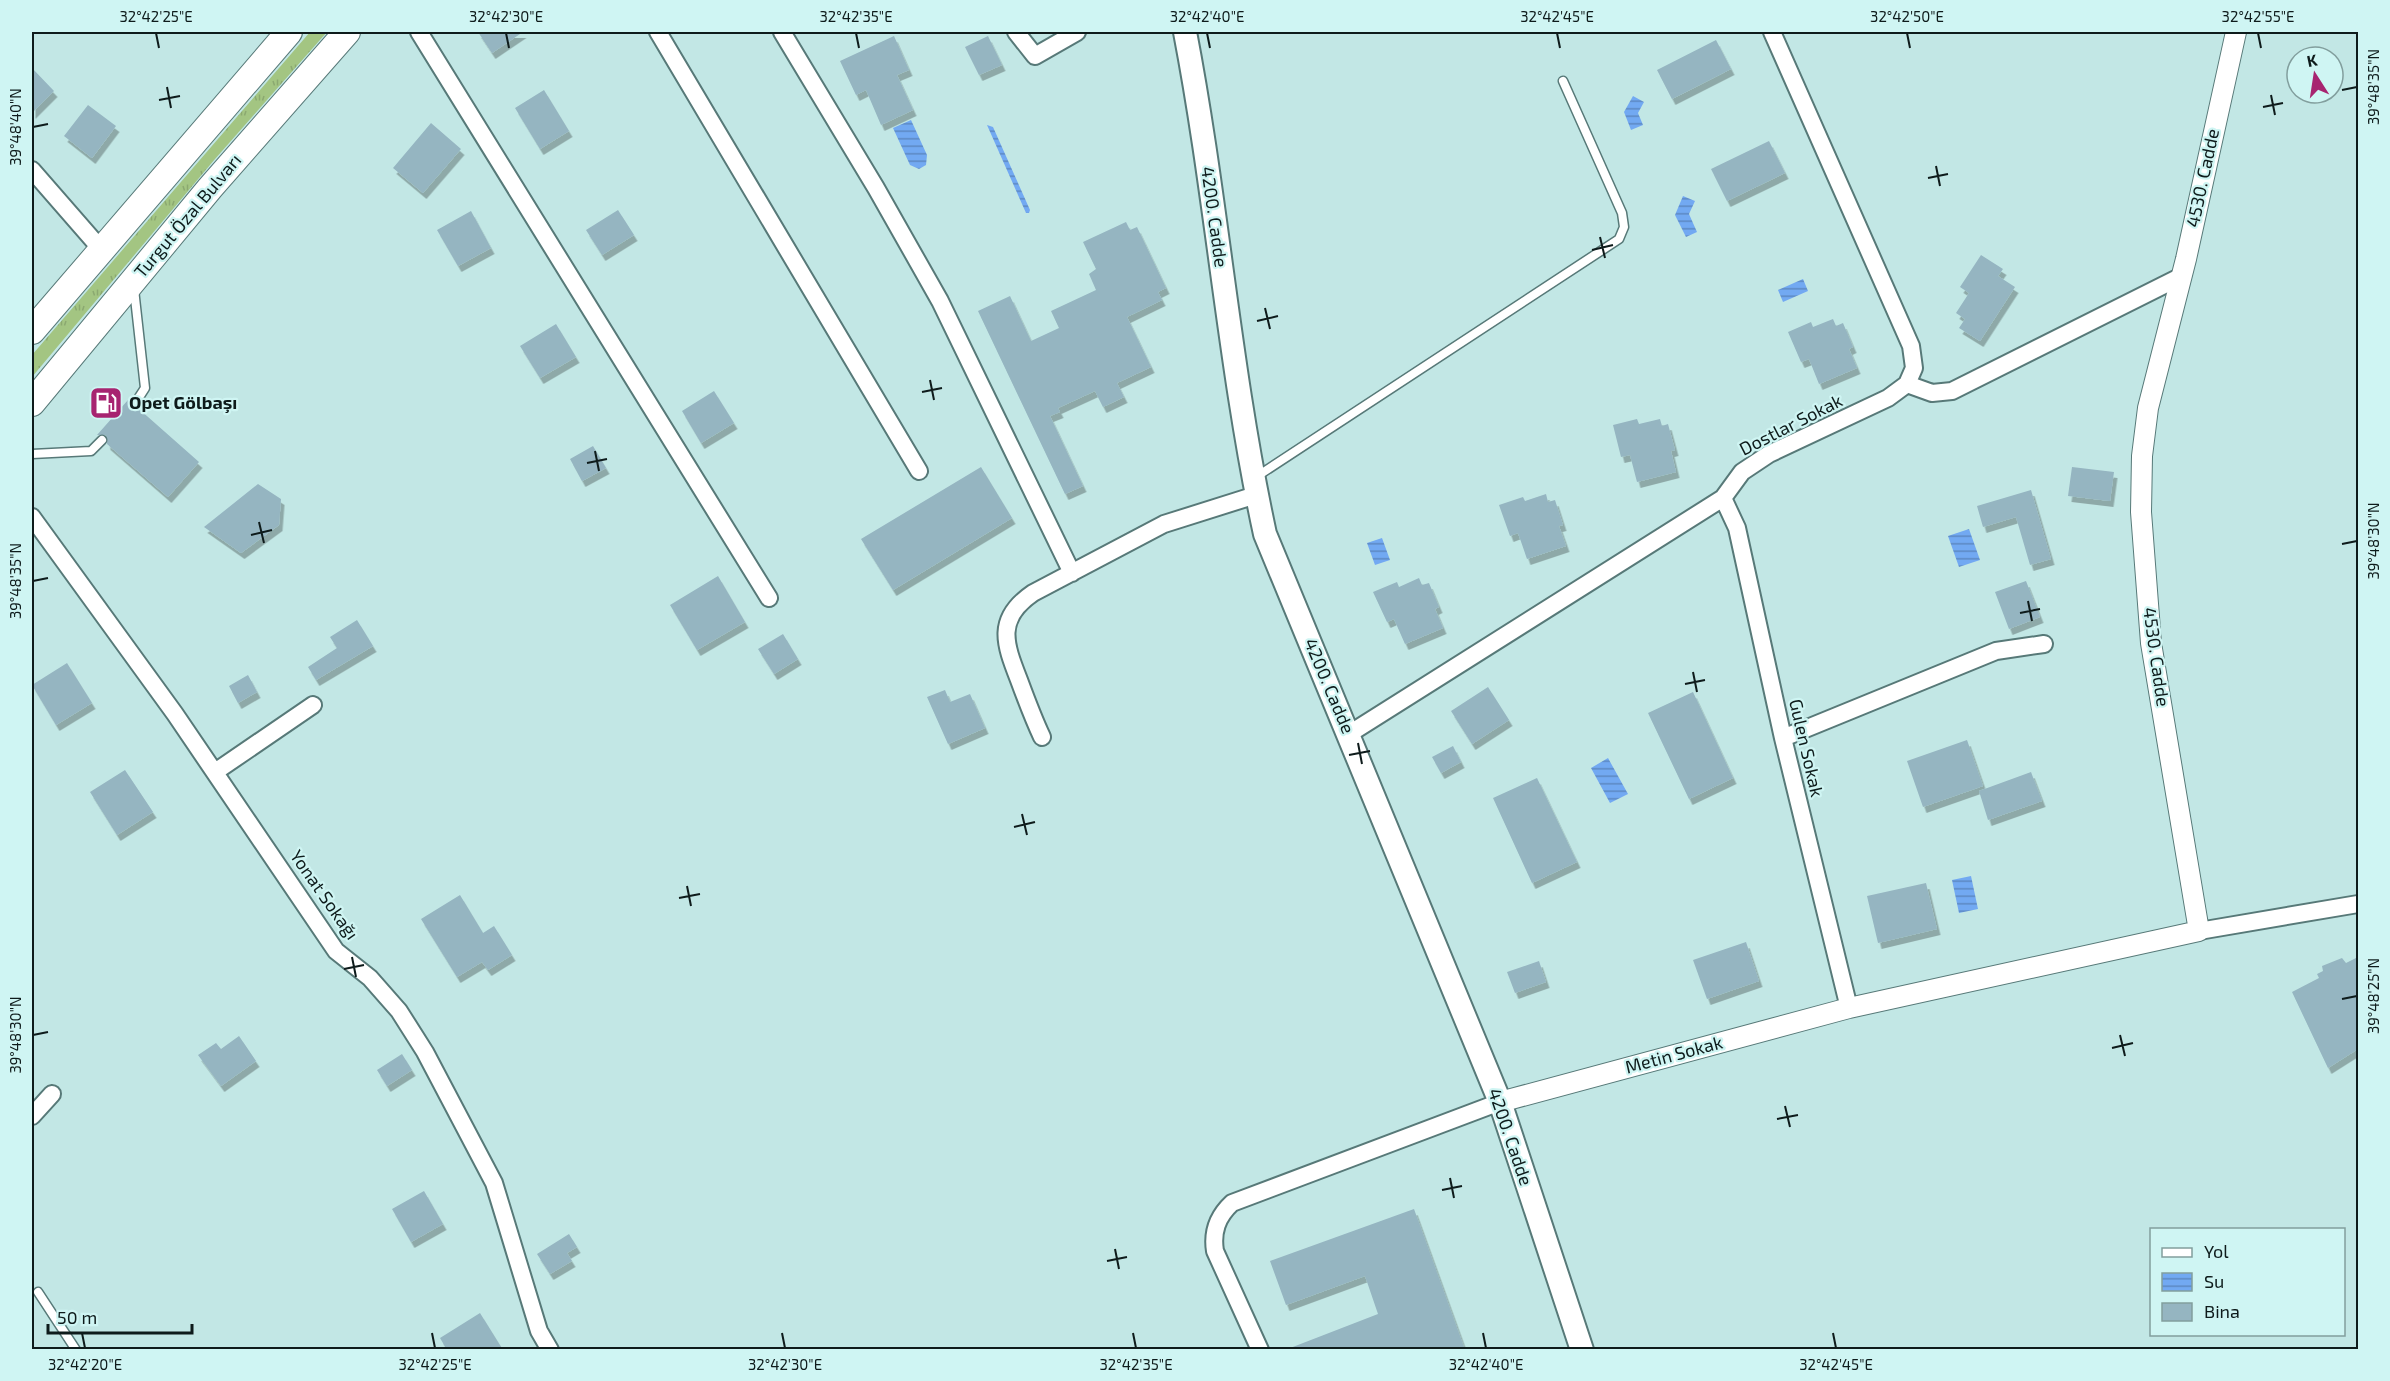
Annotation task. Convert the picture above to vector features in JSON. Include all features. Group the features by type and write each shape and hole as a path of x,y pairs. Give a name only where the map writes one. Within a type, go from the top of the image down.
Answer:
{"main road":[{"path":"32,331 100,248 290,32"},
{"name":"Turgut Özal Bulvarı","path":"32,403 210,188 347,32"},
{"name":"4200. Cadde","path":"1185,32 1198,102 1246,445 1265,534 1500,1102 1582,1350"}],"street":[{"path":"419,32 769,598"},
{"path":"658,32 919,471"},
{"path":"782,32 876,188 940,301 1072,573"},
{"path":"1016,32 1035,56 1077,32"},
{"path":"1772,32 1911,346 1914,368 1907,384 1932,393 1953,391 2182,276"},
{"name":"4530. Cadde","path":"2199,931 2151,643 2141,512 2142,456 2148,408 2182,276 2236,32"},
{"path":"32,170 100,248"},
{"name":"Dostlar Sokak","path":"1349,734 1724,498 1742,472 1769,454 1888,398 1907,384"},
{"path":"1042,737 1006,645 1006,627 1015,609 1023,600 1164,524 1255,487"},
{"name":"Gulen Sokak","path":"1724,498 1737,528 1783,738 1849,1008"},
{"name":"Yonat Sokağı","path":"32,517 215,772 336,951 370,978 399,1011 425,1052 494,1183 539,1331 550,1350"},
{"path":"1783,738 1996,651 2044,644"},
{"path":"215,772 312,705"},
{"path":"1849,1008 2199,931 2358,904"},
{"name":"Metin Sokak","path":"1500,1102 1849,1008"},
{"path":"32,1116 52,1094"},
{"path":"1260,1350 1215,1251 1214,1233 1225,1209 1232,1203 1500,1102"}],"lane":[{"path":"1255,487 1619,239 1624,227 1622,213 1563,81"},
{"path":"133,282 144,388 134,405"},
{"path":"32,454 91,451 102,440"},
{"path":"38,1292 75,1350"}],"green space":[{"path":"310,32 327,32 215,159 32,377 32,355"}],"water":[{"path":"1633,96 1644,102 1638,113 1643,125 1631,130 1624,112"},
{"path":"911,120 927,155 926,165 919,169 910,165 893,128"},
{"path":"987,125 993,127 1030,210 1029,213 1026,213"},
{"path":"1683,196 1695,201 1689,214 1697,232 1686,237 1675,215"},
{"path":"1803,279 1808,291 1783,302 1778,290"},
{"path":"1969,529 1980,560 1959,567 1948,536"},
{"path":"1382,538 1390,560 1375,565 1367,543"},
{"path":"1608,758 1628,794 1610,803 1591,768"},
{"path":"1971,876 1978,909 1959,913 1952,880"}],"building":[{"path":"478,32 523,32 492,53"},
{"path":"894,36 909,70 897,75 913,110 881,125 866,90 856,95 840,61"},
{"path":"988,36 1002,65 979,75 965,47"},
{"path":"1716,40 1731,69 1672,99 1657,70"},
{"path":"32,68 54,91 32,113"},
{"path":"544,90 569,131 540,149 515,108"},
{"path":"88,105 116,126 92,158 64,136"},
{"path":"431,123 461,149 423,193 393,168"},
{"path":"1769,141 1785,173 1727,201 1711,169"},
{"path":"618,210 634,235 602,255 586,230"},
{"path":"471,211 491,248 458,266 437,230"},
{"path":"1126,222 1130,230 1137,227 1166,288 1158,292 1162,300 1127,317 1151,367 1117,383 1124,397 1103,407 1095,391 1058,408 1060,412 1050,416 1083,486 1065,494 978,311 1010,296 1031,341 1059,328 1051,311 1096,290 1089,274 1096,269 1083,242"},
{"path":"1981,255 2003,269 1998,276 2015,287 1980,341 1959,328 1965,319 1956,313 1969,293 1960,287"},
{"path":"1833,319 1836,326 1843,323 1853,347 1849,349 1857,368 1819,384 1809,359 1801,362 1788,332 1811,322 1813,327"},
{"path":"556,324 576,357 540,378 520,346"},
{"path":"714,391 734,423 701,443 682,411"},
{"path":"128,400 130,410 139,409 199,462 168,497 107,444 106,435 97,435"},
{"path":"1637,419 1639,424 1660,419 1662,426 1668,424 1675,450 1671,451 1676,472 1637,482 1630,455 1621,457 1613,425"},
{"path":"593,446 606,468 582,481 570,459"},
{"path":"981,467 1012,518 893,590 861,539"},
{"path":"2072,467 2114,472 2110,501 2068,496"},
{"path":"258,484 281,499 279,525 241,553 204,527"},
{"path":"2031,490 2051,559 2030,565 2016,517 1983,527 1977,506"},
{"path":"1546,494 1548,502 1555,500 1563,525 1559,526 1566,546 1527,559 1518,533 1510,536 1499,505 1523,497 1525,501"},
{"path":"718,576 745,622 697,650 670,605"},
{"path":"1419,578 1422,585 1429,583 1439,607 1435,609 1443,628 1405,644 1394,619 1387,622 1373,592 1397,582 1399,587"},
{"path":"2026,581 2040,617 2009,629 1995,592"},
{"path":"357,620 373,646 316,680 308,667 337,648 330,637"},
{"path":"783,634 798,659 774,674 758,649"},
{"path":"67,663 92,703 56,725 32,685"},
{"path":"248,675 257,692 238,703 229,686"},
{"path":"1488,687 1509,720 1472,744 1451,711"},
{"path":"945,690 950,702 970,694 985,728 948,744 927,697"},
{"path":"1693,692 1733,778 1689,799 1648,713"},
{"path":"1967,740 1983,786 1923,807 1907,761"},
{"path":"1453,746 1461,762 1441,773 1432,757"},
{"path":"125,770 153,812 117,835 90,792"},
{"path":"2031,772 2042,801 1988,820 1979,791"},
{"path":"1537,778 1577,862 1532,883 1493,798"},
{"path":"1926,883 1937,929 1878,943 1867,896"},
{"path":"460,895 483,933 494,926 512,955 488,970 482,962 457,977 421,919"},
{"path":"1746,942 1759,981 1707,999 1693,960"},
{"path":"2358,957 2358,1049 2328,1068 2292,992 2319,978 2317,974 2323,971 2322,966 2342,958 2346,963"},
{"path":"1539,961 1546,982 1515,993 1507,972"},
{"path":"239,1036 256,1061 221,1086 198,1055 216,1043 221,1049"},
{"path":"402,1054 412,1070 387,1086 377,1070"},
{"path":"424,1191 443,1224 411,1242 392,1209"},
{"path":"1414,1209 1465,1350 1285,1350 1378,1314 1365,1276 1286,1305 1270,1261"},
{"path":"569,1234 577,1247 567,1253 572,1261 550,1274 537,1254"},
{"path":"480,1313 503,1350 447,1350 440,1338"}],"place":[{"name":"Opet Gölbaşı","path":"106,403"}]}
